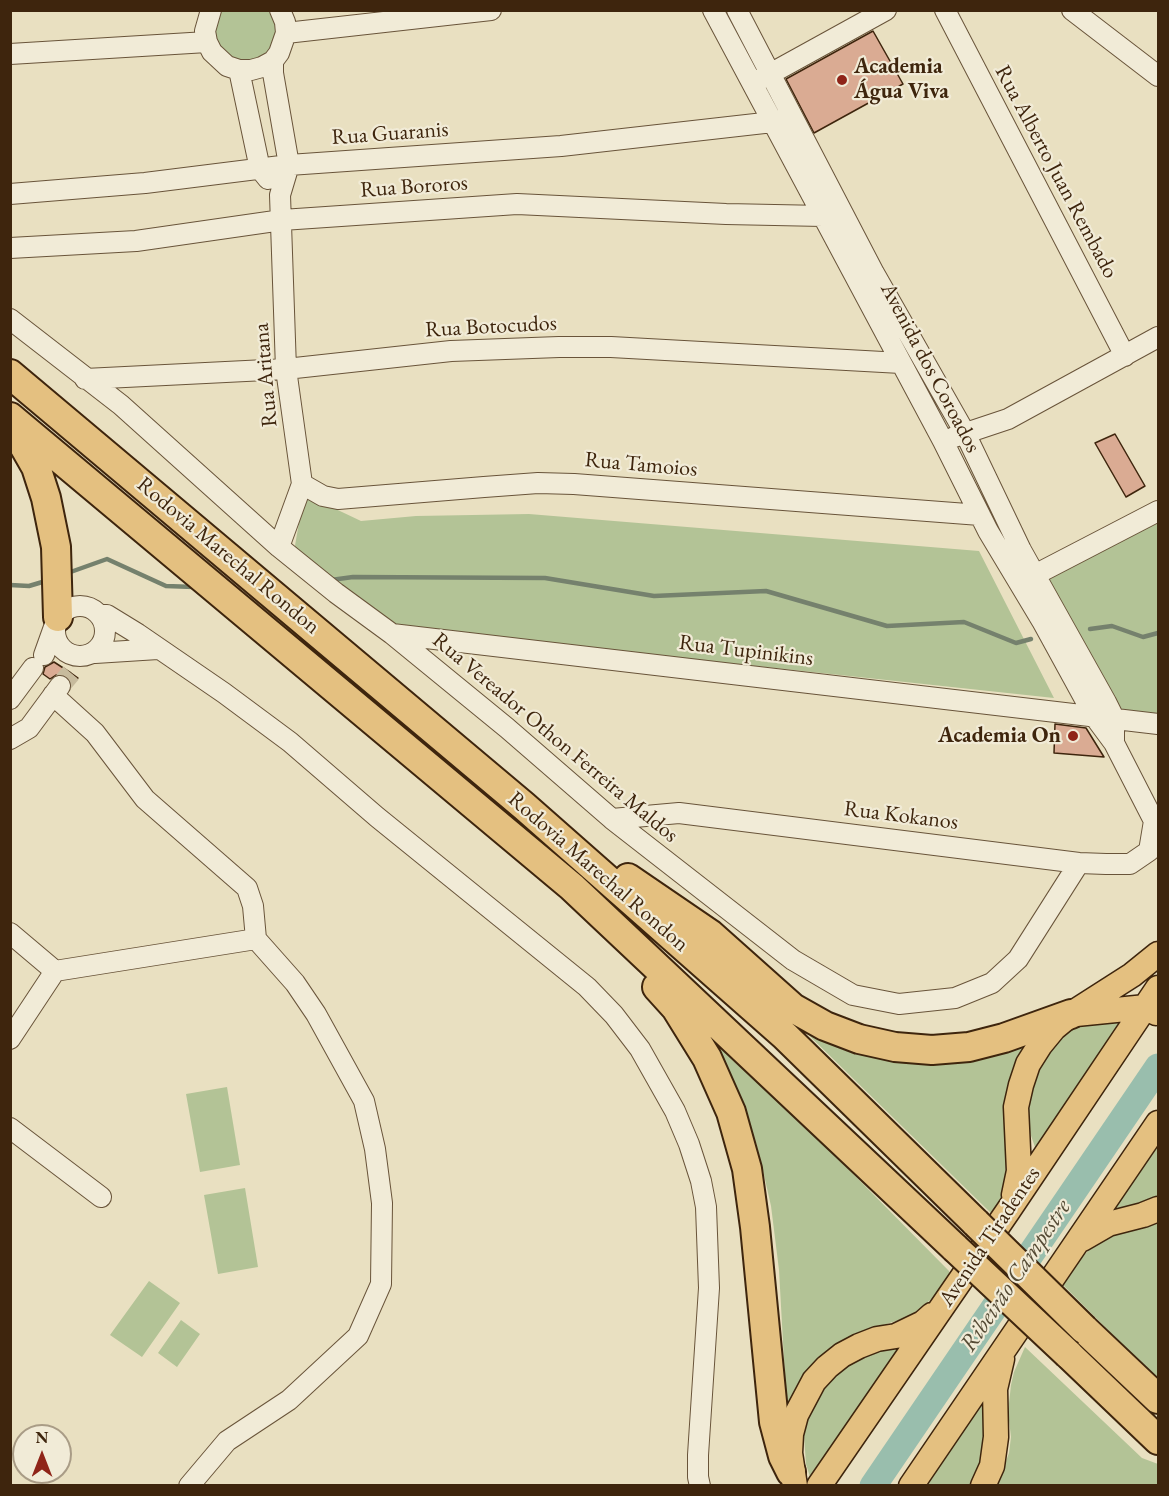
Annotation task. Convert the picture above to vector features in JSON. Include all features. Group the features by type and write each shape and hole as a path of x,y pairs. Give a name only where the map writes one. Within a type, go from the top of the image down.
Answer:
{"highway":[{"name":"Rodovia Marechal Rondon","path":"10,374 524,806 784,1036 1158,1399"},
{"name":"Rodovia Marechal Rondon","path":"10,417 572,887 1158,1440"},
{"path":"10,428 36,467 46,498 56,548 56,622"},
{"path":"524,806 710,934 793,1008 825,1026 868,1041 895,1047 932,1050 969,1047 1004,1038 1071,1014"},
{"path":"572,887 676,1008 707,1058 731,1112 747,1169 752,1204 774,1422 783,1456 793,1479"}],"main road":[{"path":"1008,1211 1016,1192 1019,1171 1016,1107 1028,1064 1054,1028 1071,1014 1132,975 1158,954"},
{"path":"1071,1014 1153,1005"},
{"name":"Avenida Tiradentes","path":"819,1485 1153,1005"},
{"path":"911,1485 1158,1123"},
{"path":"1070,1251 1087,1236 1108,1224 1158,1209"},
{"path":"793,1479 790,1453 796,1415 820,1374 842,1355 859,1346 896,1336 923,1323 945,1303"},
{"path":"982,1485 992,1466 996,1437 995,1389 1008,1343"}],"street":[{"path":"211,10 207,20 207,42 218,60 239,70 262,67 273,61 279,53 286,33 282,11"},
{"path":"286,33 491,10"},
{"name":"Avenida dos Coroados","path":"713,10 943,441 980,515 1027,579 1104,717 1114,743 1154,821"},
{"name":"Avenida dos Coroados","path":"737,10 874,273 965,433 1021,550 1027,579"},
{"path":"753,84 886,10"},
{"name":"Rua Alberto Juan Rembado","path":"945,10 1125,356"},
{"path":"1072,10 1158,76"},
{"path":"10,54 207,42"},
{"name":"Rua Aritana","path":"273,61 273,73 289,165 280,195 286,369 303,484 279,547"},
{"path":"239,70 260,169 280,195"},
{"name":"Rua Guaranis","path":"10,194 144,183 289,165 561,146 773,122 793,116"},
{"name":"Rua Bororos","path":"10,248 136,241 282,220 517,204 726,214 823,216"},
{"name":"Rua Vereador Othon Ferreira Maldos","path":"10,320 122,405 279,547 392,634 507,728 612,819 793,960 853,995 899,1004 955,998 992,983 1018,959 1079,863"},
{"path":"943,441 1008,419 1158,337"},
{"name":"Rua Botocudos","path":"85,379 286,369 451,351 559,347 611,347 901,363"},
{"name":"Rua Tamoios","path":"303,484 323,496 338,499 495,486 574,484 980,515"},
{"path":"1027,579 1158,511"},
{"path":"10,699 38,662 56,622 65,610 75,606 85,606 100,615 106,626 106,636 102,645 61,685 29,728 10,739"},
{"path":"100,615 107,615 128,628 224,693 290,742 377,817 587,987 614,1015 640,1049 675,1111 689,1144 706,1207 709,1288 698,1455 700,1485"},
{"path":"56,622 55,637 59,646 75,657 158,650"},
{"name":"Rua Tupinikins","path":"392,634 1158,724"},
{"path":"61,685 144,799 247,888 253,906 256,939 295,983 316,1014 364,1101 375,1149 382,1203 381,1284 358,1336 289,1400 227,1442 189,1485"},
{"name":"Rua Kokanos","path":"612,819 679,813 1079,863 1130,864 1149,851 1154,821"},
{"path":"10,933 55,970"},
{"path":"10,1039 55,970 256,939"},
{"path":"10,1128 100,1197"}],"green space":[{"path":"217,11 274,11 279,18 274,52 244,66 215,49 214,15"},
{"path":"304,494 361,521 416,516 529,514 979,551 1054,698 393,627 293,557"},
{"path":"1158,515 1158,716 1122,713 1046,574"},
{"path":"785,1012 846,1045 1036,1032 1011,1137 1006,1192 994,1216"},
{"path":"1125,1019 1036,1150 1027,1124 1026,1110 1035,1070 1060,1038 1071,1030 1084,1025"},
{"path":"705,1024 949,1271 950,1278 934,1297 913,1314 858,1333 833,1347 787,1414 779,1270 771,1206 756,1143 733,1082"},
{"path":"227,1087 240,1165 200,1172 186,1094"},
{"path":"1158,1144 1158,1200 1112,1211"},
{"path":"245,1188 258,1267 218,1274 204,1195"},
{"path":"1158,1218 1158,1380 1063,1285 1077,1262 1095,1244 1107,1236"},
{"path":"149,1281 180,1303 142,1357 110,1335"},
{"path":"181,1320 200,1334 177,1367 158,1353"},
{"path":"904,1343 810,1477 806,1464 804,1436 805,1422 815,1396 852,1357"},
{"path":"1025,1347 1142,1458 1158,1464 1158,1485 997,1485 1009,1453 1011,1437 1008,1412 1011,1385"},
{"path":"984,1399 989,1443 974,1486 927,1486"}],"building":[{"name":"Academia Água Viva","path":"873,31 903,84 814,133 786,79"},
{"path":"1115,434 1145,486 1126,497 1095,443"},
{"path":"54,662 78,678 71,684 68,677 62,674 50,679 43,674 45,667"},
{"name":"Academia On","path":"1055,724 1086,728 1104,757 1054,753"}],"waterway":[{"path":"65,574 107,559 166,586 194,587"},
{"path":"331,580 353,577 545,578 654,596 766,591 887,626 964,622 1016,643 1031,639"},
{"path":"10,585 29,586 49,580"},
{"path":"1090,629 1112,626 1143,637 1158,633"},
{"name":"Ribeirão Campestre","path":"873,1486 1158,1067"}],"tunnel":[{"path":"60,686 71,673"}],"place":[{"name":"Academia Água Viva","path":"842,80"},
{"name":"Academia On","path":"1073,736"}]}
